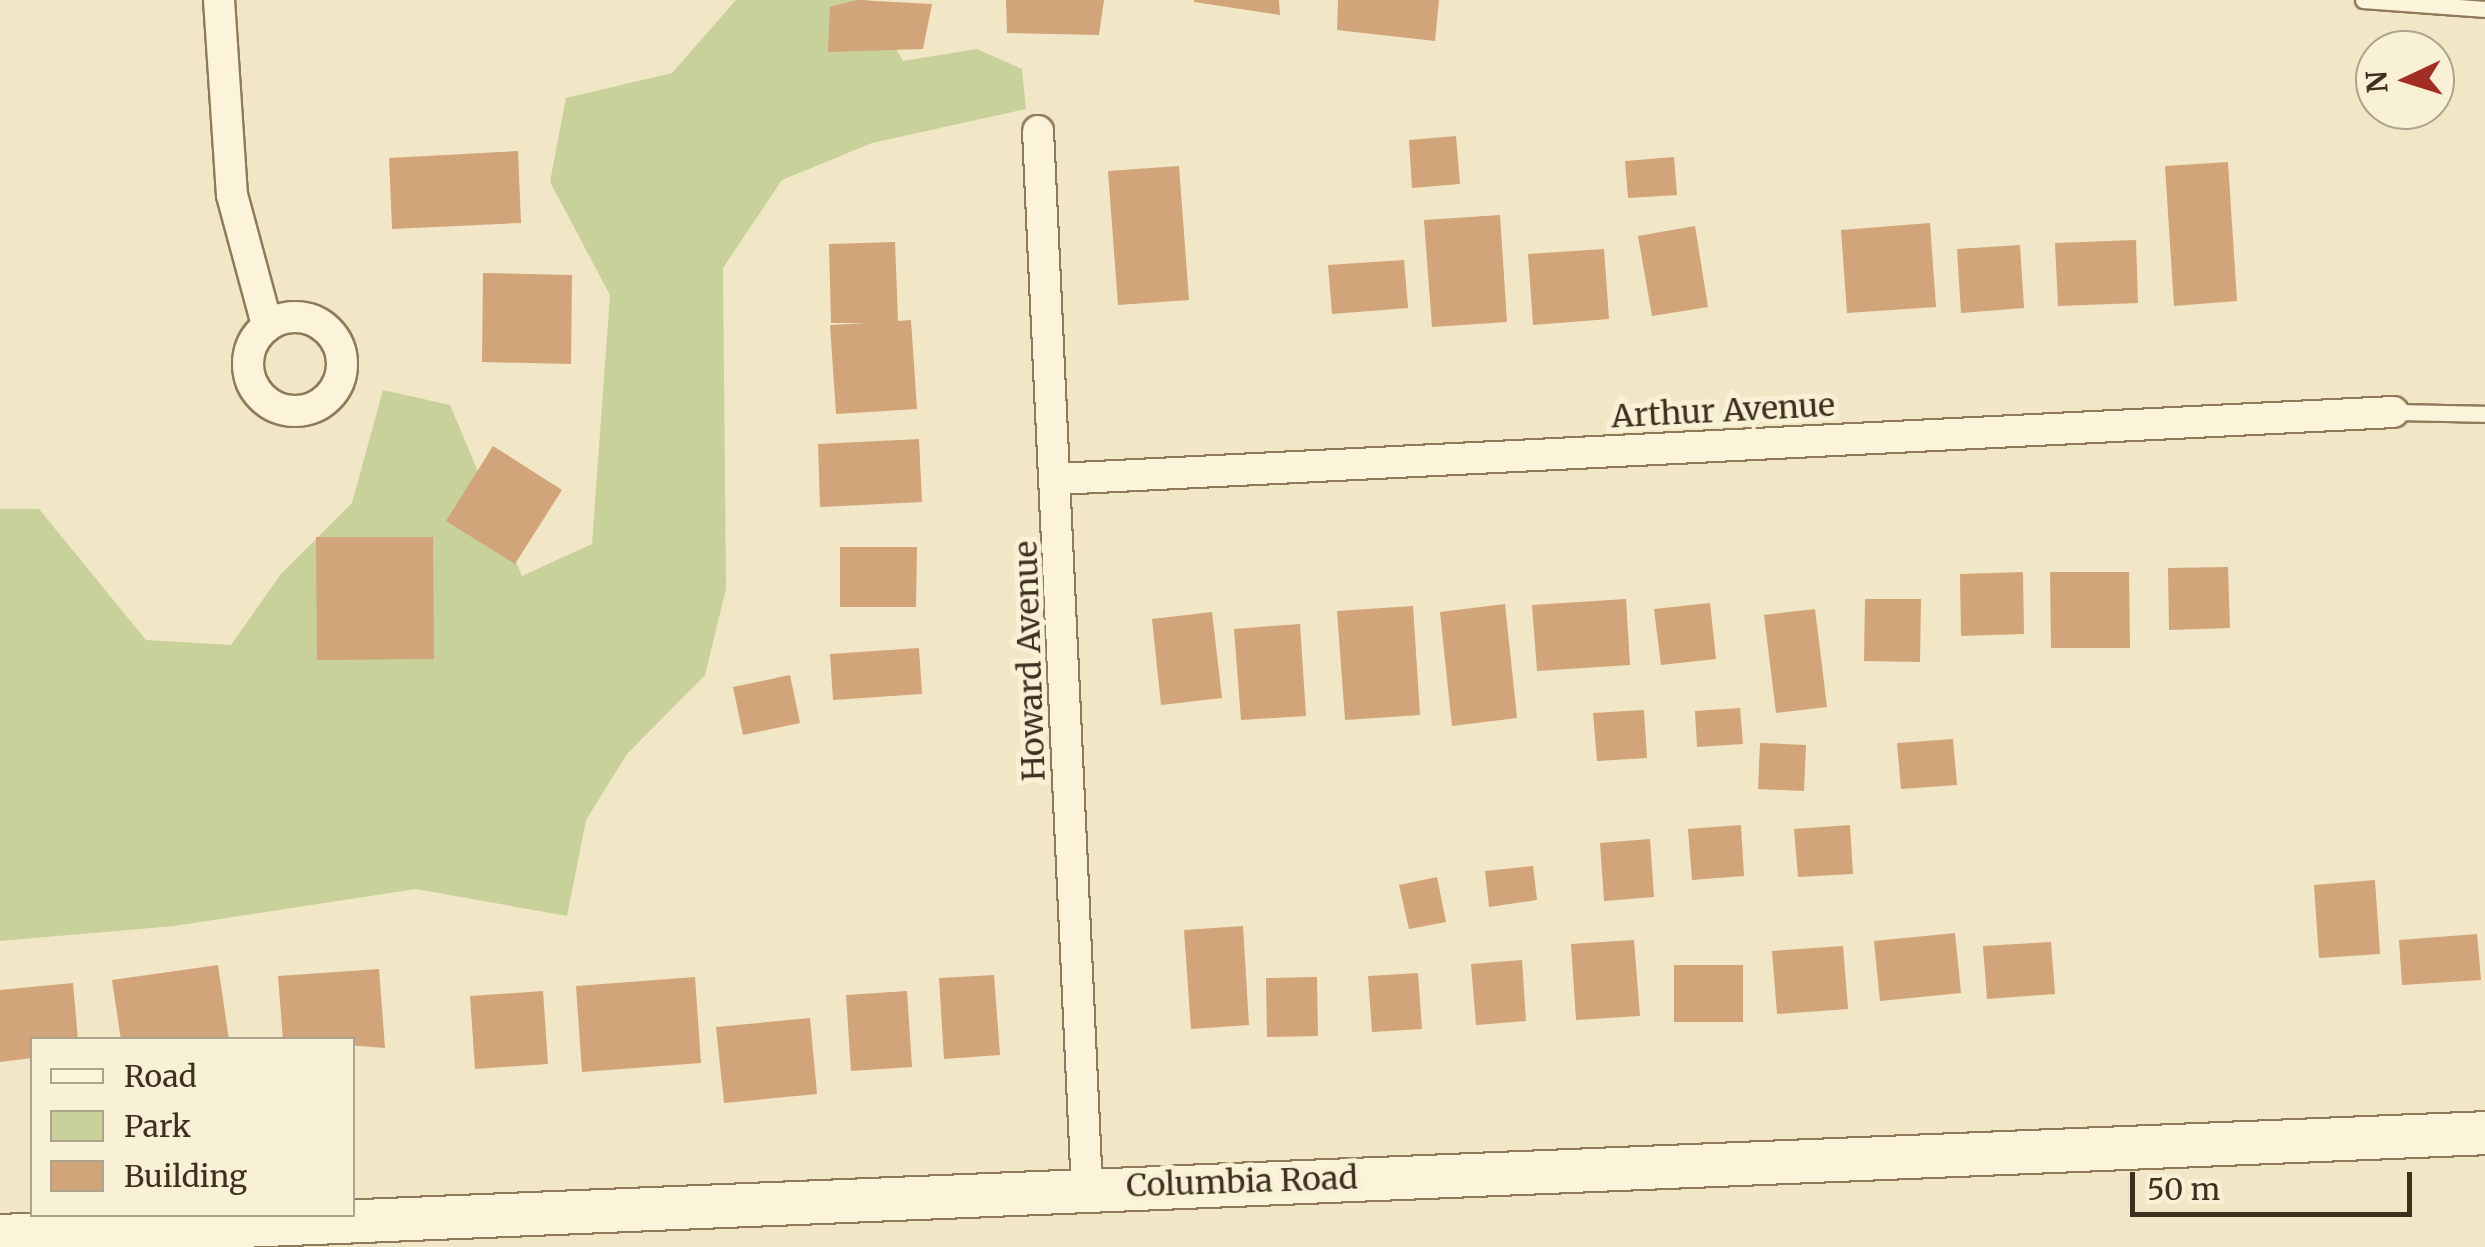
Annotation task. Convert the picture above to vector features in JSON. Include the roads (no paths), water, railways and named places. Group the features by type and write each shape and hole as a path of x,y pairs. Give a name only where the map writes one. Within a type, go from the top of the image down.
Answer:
{"main road":[{"name":"Columbia Road","path":"0,1236 2485,1133"}],"street":[{"path":"219,0 232,195 267,326"},
{"name":"Howard Avenue","path":"1038,131 1087,1188"},
{"name":"Arthur Avenue","path":"1057,479 2393,412"}],"lane":[{"path":"2363,0 2485,9"},
{"path":"2393,412 2485,414"}]}
